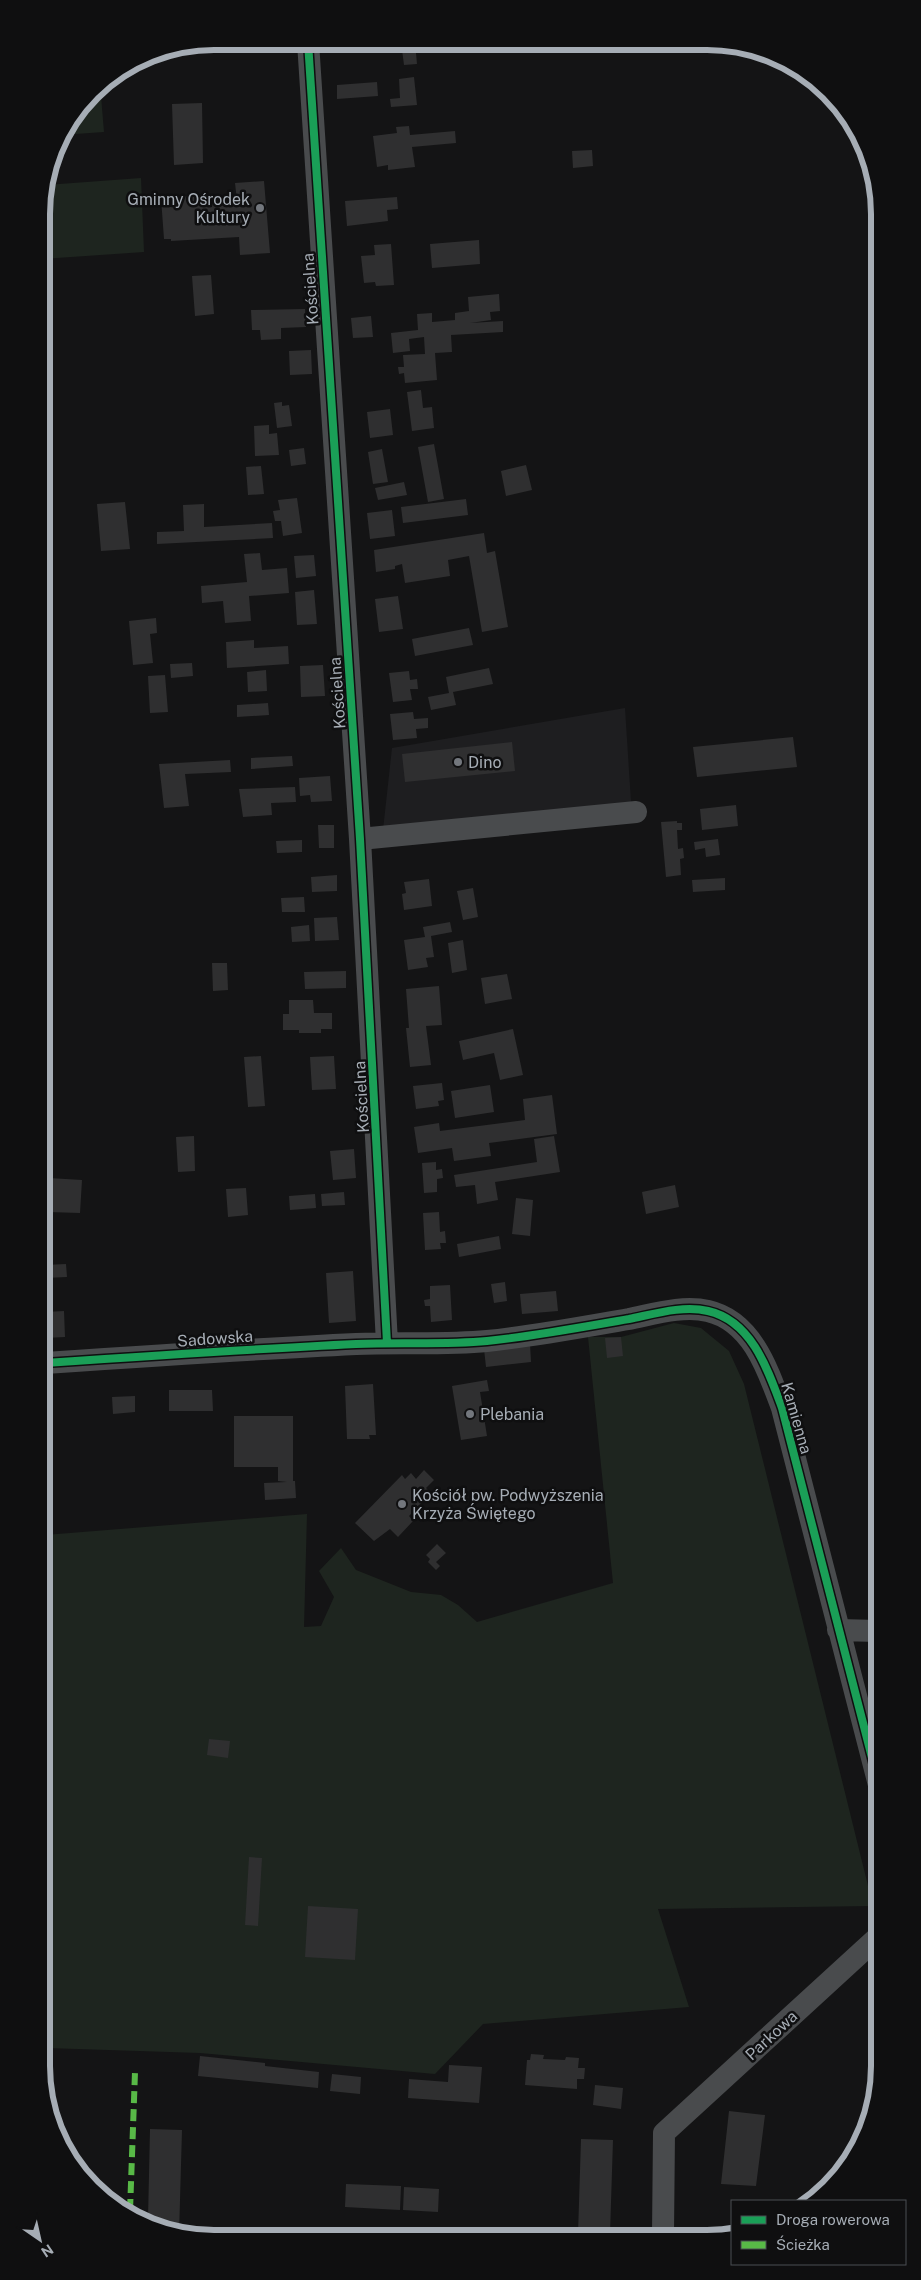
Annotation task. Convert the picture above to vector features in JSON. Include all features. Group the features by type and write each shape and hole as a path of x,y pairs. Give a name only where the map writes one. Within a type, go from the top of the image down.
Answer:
{"street":[{"name":"Kościelna","path":"309,50 360,839 388,1343"},
{"path":"360,839 636,812"},
{"name":"Kamienna","path":"388,1343 485,1341 514,1338 680,1310 707,1310 726,1317 738,1326 757,1349 769,1372 779,1399 871,1758"},
{"name":"Sadowska","path":"50,1363 388,1343"},
{"path":"838,1630 871,1631"},
{"name":"Parkowa","path":"663,2230 664,2133 871,1943"}],"shaded area":[{"path":"101,95 104,132 71,134"},
{"path":"141,178 144,252 50,258 50,203 53,185"},
{"path":"625,708 631,802 383,830 392,748"},
{"path":"674,1323 701,1328 729,1351 744,1384 871,1898 871,1906 658,1909 689,2007 483,2024 435,2074 200,2053 50,2048 50,1535 307,1514 304,1627 321,1626 334,1597 319,1571 341,1548 356,1570 411,1592 441,1595 458,1605 477,1622 613,1583 588,1337 621,1337"}],"building":[{"path":"333,50 359,50 333,52"},
{"path":"402,50 416,50 417,64 404,65"},
{"path":"414,77 417,105 391,107 390,99 400,98 399,79"},
{"path":"377,82 378,96 337,99 337,85"},
{"path":"202,103 203,163 174,165 172,104"},
{"path":"409,126 410,135 455,131 456,143 412,147 415,167 388,170 388,165 377,167 373,136 397,133 396,127"},
{"path":"592,150 593,166 573,168 572,151"},
{"path":"264,181 270,253 240,255 239,237 171,241 171,239 164,239 161,198 211,194 212,202 237,201 235,183"},
{"path":"397,197 398,209 387,210 388,221 347,226 345,201"},
{"path":"479,240 480,264 432,268 430,244"},
{"path":"391,244 394,285 376,286 375,282 364,283 361,256 375,255 374,245"},
{"path":"211,275 214,314 195,316 192,276"},
{"path":"499,294 500,311 490,312 491,320 470,323 503,321 503,332 451,335 452,352 435,353 437,380 405,383 404,373 399,374 398,367 404,367 403,355 425,354 424,337 409,339 410,351 393,353 391,333 418,330 417,314 432,313 432,322 455,320 455,313 469,311 468,297"},
{"path":"305,309 306,327 281,328 281,339 261,340 260,330 252,330 251,310"},
{"path":"371,316 373,337 353,338 351,318"},
{"path":"311,350 312,374 290,375 289,351"},
{"path":"421,390 423,408 432,407 434,428 412,431 407,392"},
{"path":"282,402 282,406 289,405 292,426 277,428 274,403"},
{"path":"390,409 393,435 370,438 367,412"},
{"path":"269,425 269,434 277,433 279,455 255,456 254,426"},
{"path":"434,444 444,499 428,502 418,447"},
{"path":"304,448 306,464 291,466 289,450"},
{"path":"382,449 388,482 373,484 368,452"},
{"path":"526,465 532,490 506,496 501,471"},
{"path":"261,466 264,494 248,495 246,467"},
{"path":"404,482 407,495 378,500 375,488"},
{"path":"297,498 302,533 283,536 281,521 275,521 273,511 280,510 278,500"},
{"path":"466,499 468,515 403,523 401,507"},
{"path":"125,502 130,549 101,551 97,504"},
{"path":"204,504 204,527 272,523 273,538 157,544 157,532 184,531 183,505"},
{"path":"392,510 395,536 370,539 367,513"},
{"path":"484,533 487,553 495,551 508,627 482,632 469,556 448,560 450,576 405,583 402,564 395,566 395,569 376,572 374,550"},
{"path":"260,553 262,570 287,568 289,593 249,596 251,621 225,623 223,601 202,603 201,586 247,582 244,554"},
{"path":"314,555 316,576 296,578 294,556"},
{"path":"314,590 317,624 297,625 295,592"},
{"path":"398,596 403,629 379,632 375,599"},
{"path":"156,618 157,633 150,634 153,663 133,665 129,621"},
{"path":"469,628 473,645 415,656 412,639"},
{"path":"254,640 254,648 288,646 289,664 227,668 226,642"},
{"path":"192,663 193,676 171,678 170,664"},
{"path":"323,665 325,696 301,697 300,666"},
{"path":"489,668 493,684 453,692 456,705 431,710 428,697 449,693 446,677"},
{"path":"266,670 267,691 248,692 247,672"},
{"path":"409,671 410,680 417,679 418,689 410,689 412,700 393,702 389,673"},
{"path":"165,675 168,712 150,713 148,676"},
{"path":"268,703 269,715 237,717 237,705"},
{"path":"413,712 414,719 428,718 428,728 416,729 417,738 393,740 390,714"},
{"path":"793,737 797,767 697,777 693,747"},
{"name":"Dino","path":"512,742 515,771 405,782 402,754"},
{"path":"292,756 293,766 251,769 251,758"},
{"path":"230,760 231,772 185,774 189,806 164,808 159,764"},
{"path":"330,776 332,801 311,802 310,795 300,796 299,778"},
{"path":"295,787 296,802 271,803 272,815 243,817 239,789"},
{"path":"736,805 738,826 702,830 700,809"},
{"path":"677,821 677,823 682,823 682,830 677,830 678,849 683,848 684,858 680,859 681,875 666,877 661,822"},
{"path":"318,825 334,825 334,848 319,848"},
{"path":"718,839 720,855 706,857 705,848 695,850 694,842"},
{"path":"302,840 302,852 277,853 276,841"},
{"path":"337,875 337,891 312,892 311,877"},
{"path":"725,878 725,890 693,892 692,880"},
{"path":"429,879 432,906 404,910 402,894 406,893 404,882"},
{"path":"473,888 478,917 463,920 457,891"},
{"path":"304,897 305,912 282,912 281,898"},
{"path":"337,917 339,940 315,941 314,918"},
{"path":"450,922 452,932 431,936 434,957 426,958 428,967 408,970 404,940 425,937 423,927"},
{"path":"309,925 310,941 292,942 291,927"},
{"path":"463,940 467,970 452,973 448,943"},
{"path":"212,963 227,963 228,990 213,991"},
{"path":"346,971 346,988 305,989 304,972"},
{"path":"507,974 512,999 485,1004 481,978"},
{"path":"439,986 442,1025 426,1026 431,1065 410,1067 406,1028 409,1028 406,989"},
{"path":"289,1000 313,1000 314,1013 332,1013 332,1029 321,1029 321,1033 299,1033 299,1030 283,1030 283,1014 289,1014"},
{"path":"513,1029 523,1075 500,1080 494,1053 463,1060 459,1041"},
{"path":"261,1056 265,1106 248,1107 244,1057"},
{"path":"334,1056 336,1089 312,1090 310,1057"},
{"path":"442,1083 444,1100 438,1101 439,1106 416,1109 413,1086"},
{"path":"490,1085 494,1112 455,1118 451,1091"},
{"path":"552,1095 557,1134 489,1143 491,1156 454,1161 452,1148 418,1153 414,1127 439,1123 440,1131 525,1120 523,1099"},
{"path":"194,1136 195,1171 178,1172 176,1137"},
{"path":"554,1136 560,1172 495,1182 498,1200 477,1204 475,1185 456,1187 454,1175 537,1162 534,1139"},
{"path":"354,1149 356,1178 333,1180 330,1151"},
{"path":"436,1162 436,1170 442,1169 443,1178 437,1179 437,1192 424,1193 422,1163"},
{"path":"50,1178 82,1180 80,1213 50,1212"},
{"path":"675,1185 679,1207 646,1214 642,1192"},
{"path":"246,1188 248,1215 228,1217 226,1189"},
{"path":"344,1192 345,1205 322,1206 321,1194"},
{"path":"315,1194 316,1208 290,1210 289,1196"},
{"path":"516,1198 533,1200 530,1236 512,1234"},
{"path":"439,1212 440,1232 445,1231 446,1243 440,1243 441,1249 425,1250 423,1213"},
{"path":"499,1236 501,1249 459,1257 457,1244"},
{"path":"66,1264 67,1277 50,1278 50,1265"},
{"path":"353,1271 356,1321 329,1323 326,1273"},
{"path":"505,1282 507,1301 494,1303 491,1284"},
{"path":"450,1285 452,1320 431,1322 430,1306 425,1306 424,1300 430,1299 430,1286"},
{"path":"556,1291 558,1311 522,1314 520,1294"},
{"path":"64,1311 65,1337 50,1338 50,1312"},
{"path":"621,1337 623,1356 607,1358 605,1338"},
{"path":"530,1344 531,1362 486,1367 484,1349"},
{"name":"Plebania","path":"487,1380 489,1391 480,1392 487,1436 461,1440 452,1386"},
{"path":"373,1384 376,1435 369,1435 370,1439 347,1439 345,1386"},
{"path":"169,1390 212,1390 213,1411 169,1411"},
{"path":"135,1396 135,1412 113,1414 112,1397"},
{"path":"234,1416 293,1416 293,1481 295,1481 296,1498 265,1500 264,1483 287,1482 278,1481 278,1467 234,1467"},
{"name":"Kościół pw. Podwyższenia Krzyża Świętego","path":"424,1470 434,1480 426,1488 431,1493 409,1516 413,1521 398,1537 390,1529 374,1541 355,1523 402,1475 405,1479 411,1473 416,1479"},
{"path":"437,1544 446,1553 436,1562 440,1566 436,1570 428,1562 430,1559 426,1555"},
{"path":"209,1739 230,1741 228,1758 207,1755"},
{"path":"249,1857 262,1858 258,1926 245,1925"},
{"path":"308,1906 358,1909 355,1960 305,1957"},
{"path":"531,2054 544,2055 543,2059 565,2060 566,2057 579,2058 578,2068 585,2068 584,2079 577,2079 577,2089 525,2085 527,2060 530,2060"},
{"path":"200,2056 265,2063 265,2066 319,2072 318,2088 198,2076"},
{"path":"449,2065 482,2067 479,2103 408,2098 409,2079 448,2082"},
{"path":"332,2074 361,2077 360,2094 330,2091"},
{"path":"595,2085 623,2088 621,2109 593,2105"},
{"path":"729,2111 765,2115 756,2186 721,2184"},
{"path":"150,2129 182,2130 179,2226 148,2216"},
{"path":"581,2139 613,2140 610,2230 578,2230"},
{"path":"346,2184 401,2186 400,2210 345,2207"},
{"path":"404,2187 439,2189 438,2212 403,2210"}],"marked path":[{"path":"130,2206 135,2072"}],"cycle path":[{"path":"309,50 360,839 387,1343"},
{"path":"50,1363 356,1344 487,1341 523,1337 689,1309 708,1311 723,1316 736,1325 756,1349 771,1378 782,1408 871,1754"}],"place":[{"name":"Gminny Ośrodek Kultury","path":"260,208"},
{"name":"Dino","path":"458,762"},
{"name":"Plebania","path":"470,1414"},
{"name":"Kościół pw. Podwyższenia Krzyża Świętego","path":"402,1504"}]}
